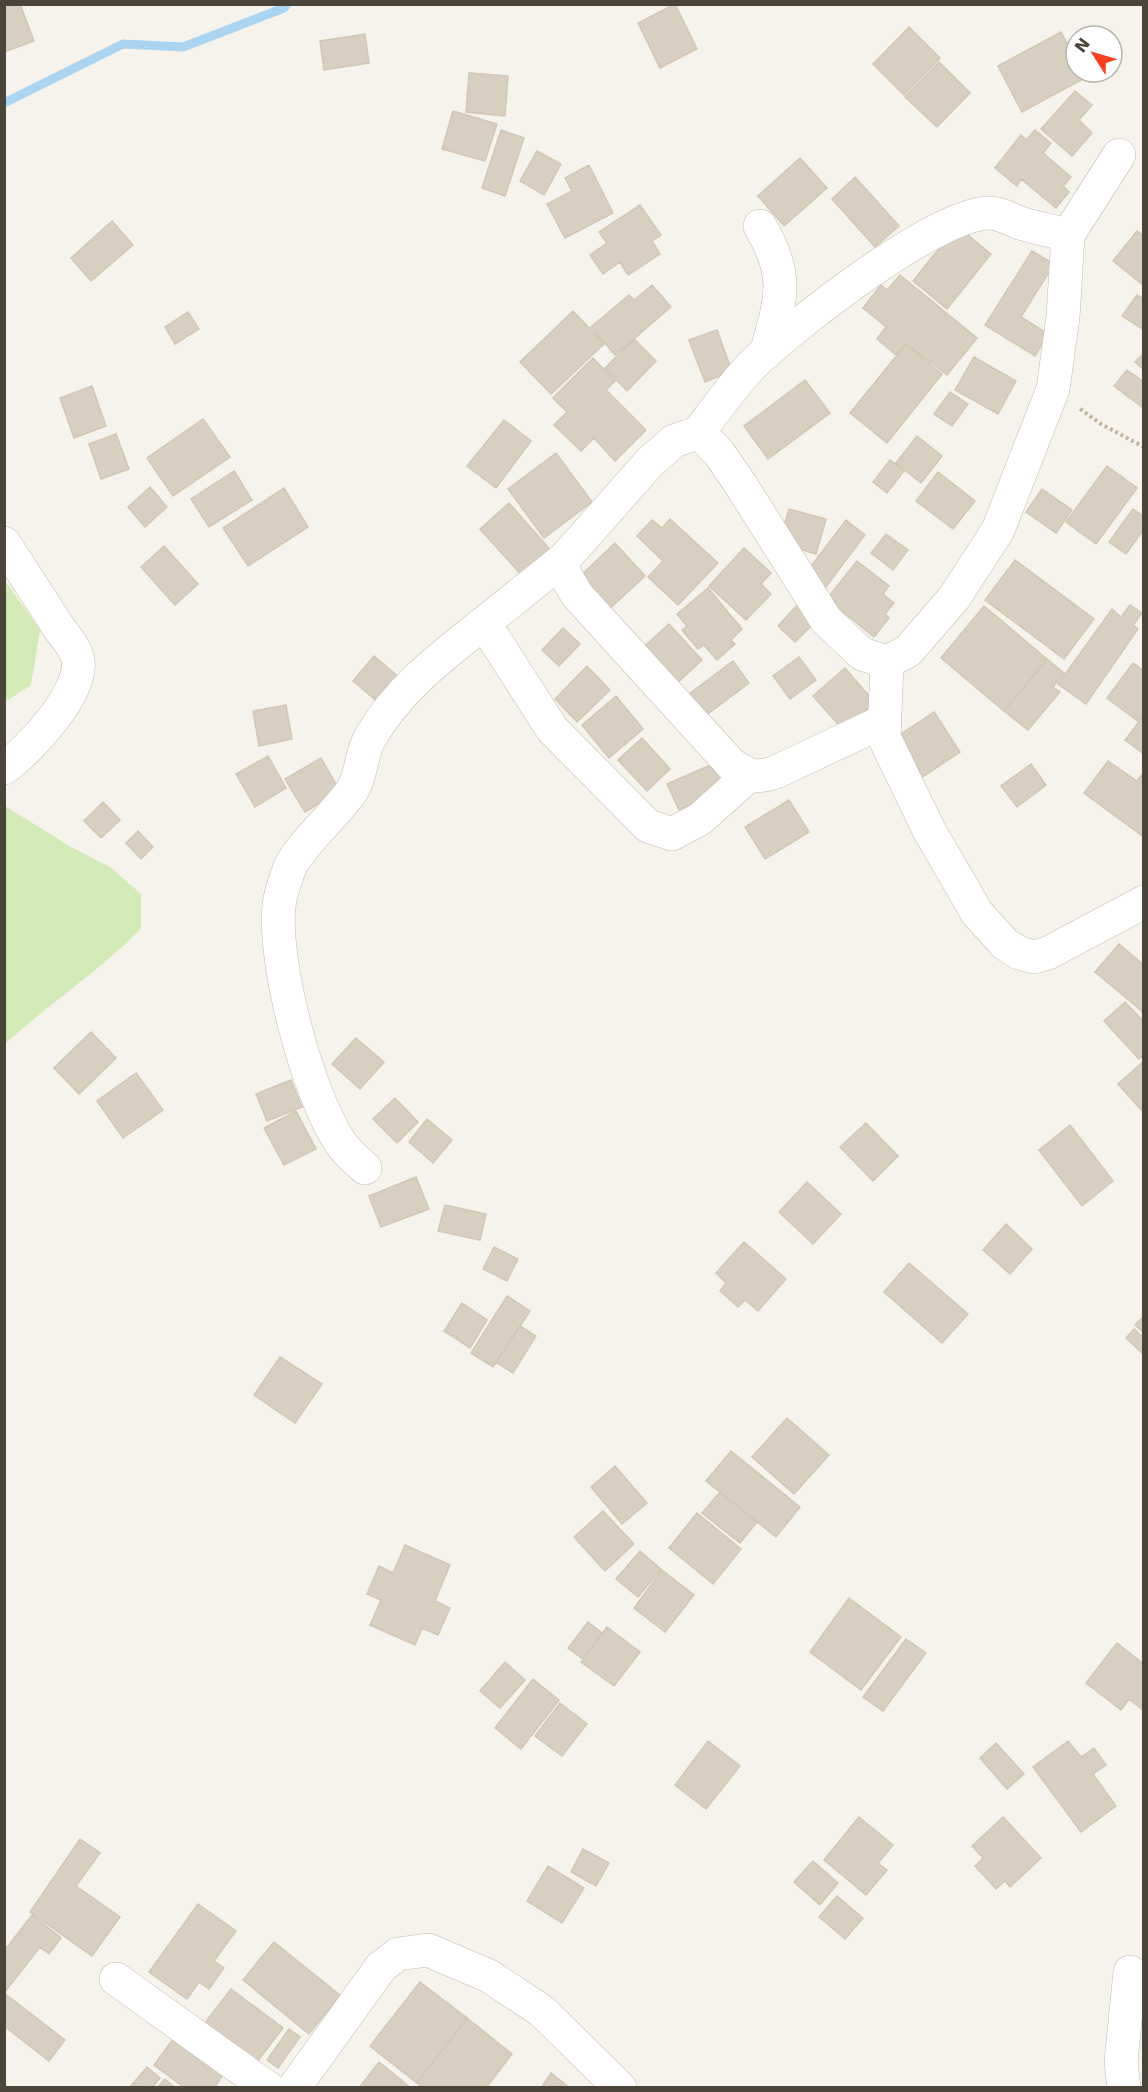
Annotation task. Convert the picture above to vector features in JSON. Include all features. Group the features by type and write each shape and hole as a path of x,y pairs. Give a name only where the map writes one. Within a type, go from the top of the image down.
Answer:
{"street":[{"path":"699,432 719,453 741,485 826,620 862,654 887,662 908,651 954,598 998,530 1053,389 1063,317 1068,235 1119,155"},
{"path":"364,1168 340,1143 319,1103 308,1070 291,1008 282,956 279,906 291,865 354,788 368,740 388,710 424,670 565,558 650,462 674,441 699,432 730,390 766,353 829,301 941,228 988,213 1003,215 1020,223 1068,235"},
{"path":"760,226 775,251 781,280 778,310 766,353"},
{"path":"4,543 78,657 77,680 64,700 37,739 21,756 4,768"},
{"path":"565,558 563,571 577,595 731,764 748,776 762,777 776,772 884,721"},
{"path":"484,623 552,729 648,826 672,834 700,819 748,776"},
{"path":"887,662 884,737 894,762 929,830 977,914 1005,944 1019,953 1034,957 1048,953 1143,902"},
{"path":"294,2088 381,1967 398,1954 413,1950 428,1950 489,1976 542,2011 620,2088"},
{"path":"1124,2088 1121,2062 1130,1972"},
{"path":"117,1979 268,2088"}],"path":[{"path":"1053,389 1101,424 1143,447"}],"green space":[{"path":"5,581 40,630 31,685 5,702"},
{"path":"5,806 71,847 110,867 141,894 141,929 5,1044"}],"building":[{"path":"4,4 20,4 34,41 4,52"},
{"path":"675,4 697,49 660,68 638,23"},
{"path":"909,27 940,58 904,95 873,64"},
{"path":"1061,32 1064,38 1064,84 1074,84 1022,112 998,66"},
{"path":"365,34 369,63 324,70 320,41"},
{"path":"939,62 970,93 937,127 905,97"},
{"path":"469,73 508,76 505,116 466,112"},
{"path":"1075,91 1092,105 1079,120 1092,133 1072,156 1041,129"},
{"path":"453,111 497,124 485,161 442,149"},
{"path":"501,130 524,138 505,196 482,188"},
{"path":"1035,130 1051,143 1043,153 1071,177 1063,186 1069,192 1056,208 1021,179 1017,186 995,168 1021,135 1026,140"},
{"path":"537,151 561,164 544,195 520,181"},
{"path":"800,158 827,188 784,226 758,196"},
{"path":"589,165 613,213 565,238 547,204 572,191 565,178"},
{"path":"855,177 899,226 875,247 832,199"},
{"path":"640,205 661,235 652,241 660,254 628,275 620,262 603,274 590,255 607,243 599,232"},
{"path":"112,221 133,245 91,281 71,258"},
{"path":"957,226 991,254 947,309 913,281"},
{"path":"1137,231 1144,236 1143,285 1113,261"},
{"path":"1032,251 1054,264 1021,317 1048,334 1035,356 985,325"},
{"path":"900,275 977,338 947,375 906,343 896,355 877,339 886,327 863,308 881,285 887,290"},
{"path":"652,285 671,307 615,355 591,327 629,295 634,300"},
{"path":"1137,295 1144,299 1144,330 1122,316"},
{"path":"573,311 604,344 551,394 520,362"},
{"path":"188,312 199,329 175,344 165,327"},
{"path":"717,330 732,371 705,382 689,340"},
{"path":"634,339 656,361 627,391 605,368"},
{"path":"906,344 942,374 887,443 850,413"},
{"path":"1144,353 1144,370 1135,362"},
{"path":"974,357 1016,381 998,414 955,390"},
{"path":"593,358 615,381 606,390 646,430 615,461 594,438 581,451 554,425 567,412 553,398"},
{"path":"1127,370 1144,382 1142,407 1114,386"},
{"path":"805,380 830,413 768,459 744,426"},
{"path":"92,386 106,426 74,438 60,398"},
{"path":"950,392 968,404 952,426 934,414"},
{"path":"203,419 230,457 173,496 147,458"},
{"path":"504,420 531,441 496,488 467,466"},
{"path":"116,434 129,469 101,479 89,444"},
{"path":"917,436 942,456 921,483 896,463"},
{"path":"556,453 592,502 544,538 508,489"},
{"path":"890,460 904,471 887,493 873,482"},
{"path":"1107,466 1137,488 1096,544 1066,522"},
{"path":"234,471 252,500 209,527 191,499"},
{"path":"938,472 975,501 953,529 916,501"},
{"path":"150,487 167,507 145,527 128,507"},
{"path":"284,488 308,527 248,566 223,528"},
{"path":"1042,489 1072,510 1056,533 1026,512"},
{"path":"509,503 553,553 525,579 480,529"},
{"path":"789,509 826,519 816,554 779,543"},
{"path":"1133,509 1144,517 1144,529 1126,554 1109,542"},
{"path":"670,519 718,563 678,605 648,577 663,561 637,536 652,520 662,528"},
{"path":"846,520 865,535 825,588 805,574"},
{"path":"886,534 908,550 893,570 871,553"},
{"path":"615,543 645,576 606,612 576,580"},
{"path":"164,546 198,584 175,605 141,567"},
{"path":"744,548 771,573 761,584 771,594 746,620 709,586"},
{"path":"1015,560 1094,619 1064,659 985,600"},
{"path":"857,561 889,586 883,594 894,603 885,614 889,618 874,637 827,599"},
{"path":"708,588 742,629 731,640 735,644 717,660 704,645 698,649 682,630 687,626 677,614"},
{"path":"799,603 817,620 795,642 778,626"},
{"path":"1130,605 1142,613 1133,625 1138,629 1086,704 1058,684 1112,609 1121,617"},
{"path":"984,606 1047,659 1004,711 941,658"},
{"path":"669,624 702,660 672,688 639,651"},
{"path":"563,628 580,644 559,666 542,650"},
{"path":"374,656 400,678 379,703 353,681"},
{"path":"799,657 816,680 790,699 773,676"},
{"path":"1047,659 1064,673 1053,687 1060,692 1028,730 1004,711"},
{"path":"733,661 749,683 697,722 681,700"},
{"path":"1133,663 1144,671 1144,715 1139,722 1107,698"},
{"path":"587,666 610,690 577,722 555,699"},
{"path":"845,668 875,703 844,731 813,696"},
{"path":"616,696 643,729 609,758 582,725"},
{"path":"286,705 292,739 259,746 253,711"},
{"path":"934,712 960,752 921,778 895,738"},
{"path":"1144,715 1144,754 1125,740"},
{"path":"642,738 670,769 647,791 618,760"},
{"path":"268,756 286,788 255,807 236,774"},
{"path":"321,758 340,791 305,812 285,779"},
{"path":"1108,761 1137,781 1144,772 1144,837 1084,793"},
{"path":"713,764 724,790 679,810 667,784"},
{"path":"1031,764 1046,785 1017,807 1001,786"},
{"path":"789,800 809,832 765,859 745,827"},
{"path":"103,802 120,820 101,838 84,821"},
{"path":"138,831 153,847 141,859 126,843"},
{"path":"1119,944 1144,965 1144,1013 1095,972"},
{"path":"1125,1002 1144,1022 1144,1055 1139,1059 1104,1021"},
{"path":"91,1032 116,1058 79,1094 54,1068"},
{"path":"356,1038 384,1062 360,1089 332,1064"},
{"path":"1144,1061 1144,1113 1118,1084"},
{"path":"136,1073 163,1110 123,1138 97,1101"},
{"path":"291,1080 302,1107 267,1121 256,1094"},
{"path":"395,1098 418,1122 397,1143 373,1119"},
{"path":"296,1111 316,1149 284,1165 264,1128"},
{"path":"427,1119 452,1140 433,1163 409,1142"},
{"path":"866,1123 898,1156 873,1181 840,1147"},
{"path":"1070,1125 1113,1181 1082,1206 1039,1150"},
{"path":"416,1177 429,1209 381,1227 369,1196"},
{"path":"807,1182 841,1214 813,1244 779,1212"},
{"path":"445,1205 486,1214 480,1240 438,1231"},
{"path":"1006,1224 1032,1249 1010,1274 983,1250"},
{"path":"744,1242 786,1279 758,1311 745,1300 738,1307 720,1291 726,1283 716,1273"},
{"path":"494,1247 518,1259 507,1281 483,1269"},
{"path":"909,1263 968,1314 942,1343 884,1292"},
{"path":"507,1296 530,1311 493,1367 471,1353"},
{"path":"462,1303 487,1320 470,1348 444,1331"},
{"path":"1144,1316 1144,1333 1135,1325"},
{"path":"520,1326 536,1336 513,1373 496,1362"},
{"path":"1134,1329 1144,1338 1144,1355 1126,1338"},
{"path":"280,1357 322,1384 295,1423 254,1395"},
{"path":"787,1418 829,1455 794,1494 752,1457"},
{"path":"731,1451 800,1507 776,1537 706,1481"},
{"path":"615,1466 647,1503 622,1524 591,1487"},
{"path":"720,1492 757,1522 740,1543 702,1513"},
{"path":"603,1511 634,1544 605,1571 574,1537"},
{"path":"697,1513 741,1549 713,1584 669,1548"},
{"path":"405,1545 450,1565 435,1601 450,1608 438,1635 422,1628 415,1645 370,1625 381,1600 367,1594 379,1566 393,1573"},
{"path":"640,1551 661,1569 638,1597 616,1579"},
{"path":"662,1570 694,1595 665,1632 634,1608"},
{"path":"849,1598 901,1637 861,1690 810,1652"},
{"path":"588,1622 602,1633 583,1659 568,1648"},
{"path":"607,1627 640,1652 614,1686 581,1662"},
{"path":"906,1639 926,1653 883,1711 863,1697"},
{"path":"1117,1643 1144,1664 1144,1711 1129,1699 1121,1710 1086,1683"},
{"path":"505,1662 525,1680 500,1708 480,1691"},
{"path":"533,1679 559,1700 521,1749 495,1728"},
{"path":"560,1703 587,1724 562,1756 535,1736"},
{"path":"708,1741 740,1766 706,1809 675,1785"},
{"path":"1068,1741 1081,1757 1094,1748 1106,1765 1093,1774 1116,1806 1081,1832 1033,1767"},
{"path":"996,1743 1024,1774 1007,1789 980,1758"},
{"path":"859,1817 893,1845 878,1863 887,1870 866,1895 824,1860"},
{"path":"1003,1817 1041,1858 1010,1887 1005,1881 996,1889 975,1866 983,1858 972,1846"},
{"path":"80,1839 100,1853 76,1886 120,1917 92,1956 30,1912"},
{"path":"583,1849 609,1863 596,1886 571,1872"},
{"path":"813,1861 838,1883 820,1905 794,1882"},
{"path":"548,1866 584,1888 562,1923 527,1901"},
{"path":"837,1896 863,1918 845,1939 819,1917"},
{"path":"198,1904 236,1931 214,1961 224,1968 209,1989 199,1982 187,1999 149,1972"},
{"path":"32,1915 61,1938 49,1954 40,1947 4,1993 4,1951"},
{"path":"274,1942 340,1995 309,2034 243,1980"},
{"path":"420,1982 467,2018 417,2083 370,2046"},
{"path":"231,1989 283,2028 253,2067 201,2028"},
{"path":"4,1993 65,2040 49,2061 4,2026"},
{"path":"467,2018 512,2054 486,2088 423,2088 417,2083"},
{"path":"289,2029 300,2037 278,2068 267,2060"},
{"path":"176,2035 226,2071 214,2088 185,2088 154,2065"},
{"path":"379,2062 411,2088 359,2088"},
{"path":"147,2067 160,2078 152,2088 129,2088"},
{"path":"551,2073 570,2088 541,2088"},
{"path":"165,2079 175,2088 157,2088"}],"waterway":[{"path":"4,103 123,44 183,47 284,8 287,4"}]}
